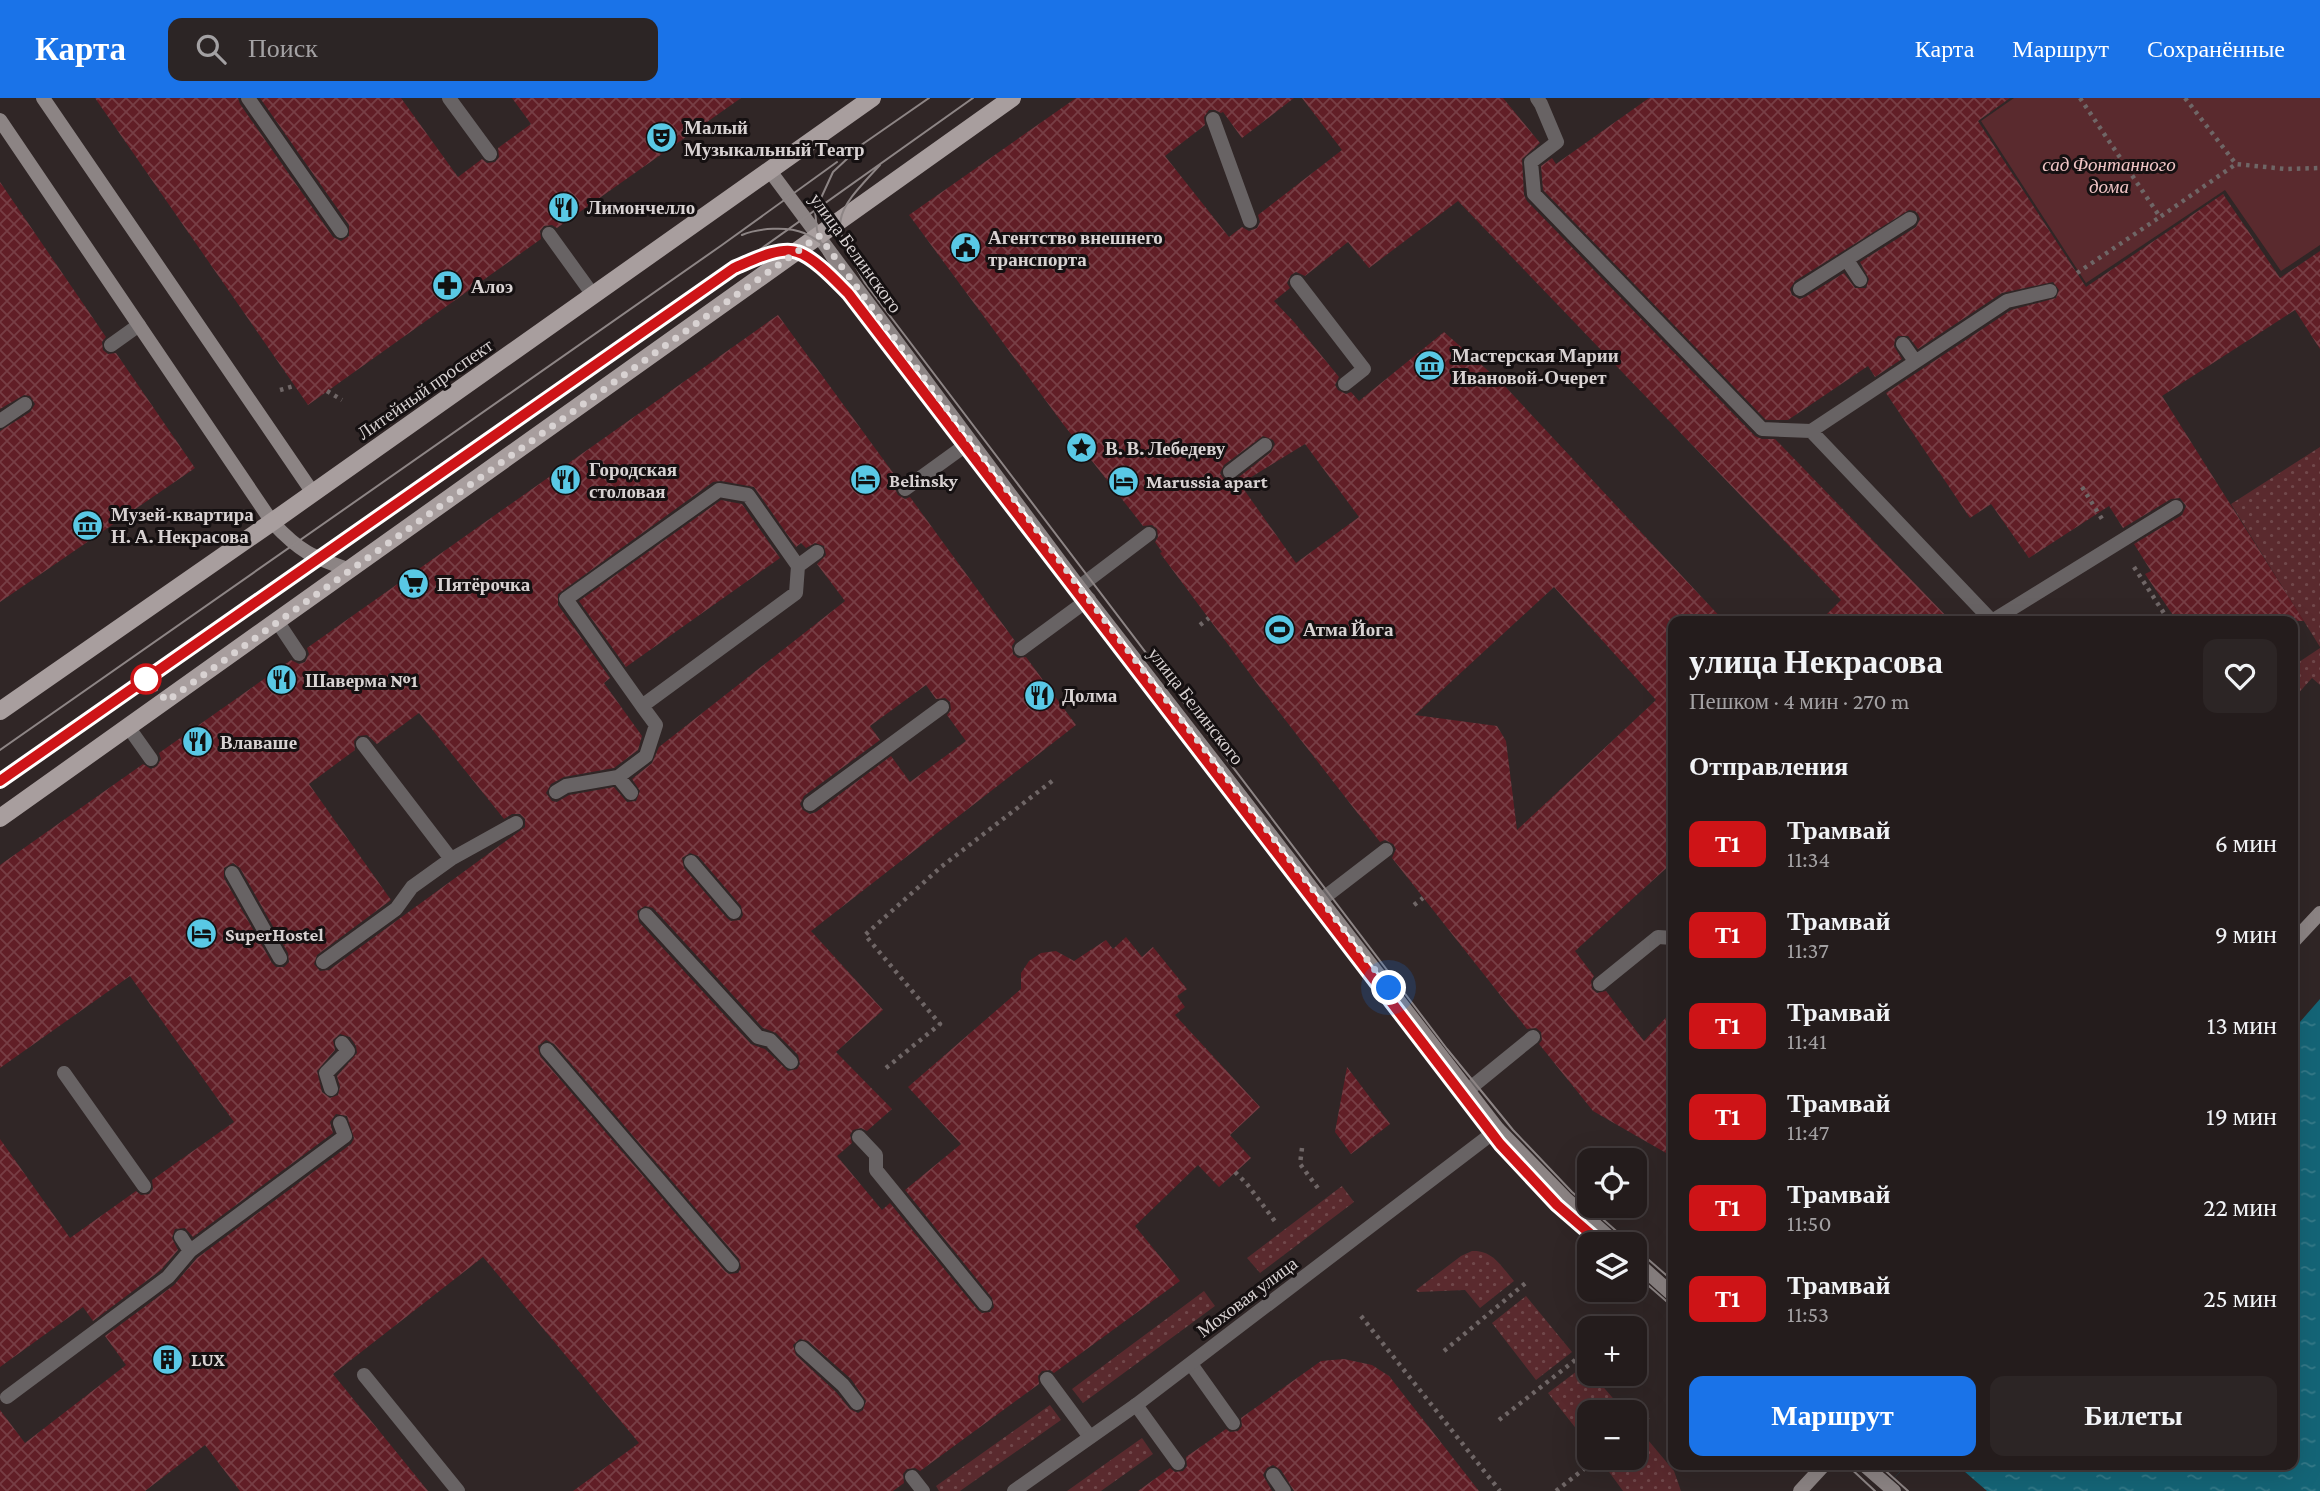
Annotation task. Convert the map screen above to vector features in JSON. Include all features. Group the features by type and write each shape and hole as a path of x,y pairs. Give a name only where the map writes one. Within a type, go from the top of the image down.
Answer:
{"main road":[{"name":"Литейный проспект","path":"0,711 872,98"},
{"path":"0,818 1012,98"},
{"path":"46,99 313,493"},
{"path":"0,120 272,522 293,545 318,559 349,570"},
{"name":"улица Белинского","path":"770,170 1079,587 1498,1129 1565,1198 1603,1232"},
{"path":"2298,937 2320,913"},
{"path":"1647,1272 1668,1291"},
{"path":"1800,1491 1819,1470"},
{"path":"1870,1470 1891,1488"}],"street":[{"path":"248,98 341,231"},
{"path":"449,98 490,154"},
{"path":"1543,100 1557,142 1531,162 1534,194 1762,429 1811,431 2007,301 2050,291"},
{"path":"1213,120 1250,221"},
{"path":"1800,289 1910,219"},
{"path":"548,234 593,296"},
{"path":"1847,260 1860,280"},
{"path":"1297,282 1364,369 1345,384"},
{"path":"111,345 139,325"},
{"path":"1903,344 1915,361"},
{"path":"0,421 25,404"},
{"path":"1811,431 1987,616"},
{"path":"905,489 971,442"},
{"path":"1230,471 1265,445"},
{"path":"556,792 566,786 618,777 646,756 656,725 642,706 566,599 719,490 748,495 798,565 796,593 642,706"},
{"path":"2000,616 2176,507"},
{"path":"1079,587 1149,534"},
{"path":"798,565 817,552"},
{"path":"1021,649 1089,599"},
{"path":"277,621 299,654"},
{"path":"810,804 942,707"},
{"path":"129,728 151,759"},
{"path":"363,744 451,859"},
{"path":"618,777 631,793"},
{"path":"323,962 396,909 412,887 451,859 516,822"},
{"path":"1321,900 1386,850"},
{"path":"691,862 734,912"},
{"path":"232,873 280,958"},
{"path":"646,915 758,1037 770,1040 791,1062"},
{"path":"1600,984 1658,937 1668,938"},
{"path":"1468,1090 1533,1037"},
{"path":"331,1089 326,1073 348,1051 342,1043"},
{"path":"547,1050 732,1265"},
{"path":"64,1073 144,1186"},
{"path":"2,1395 168,1277 190,1251 345,1136 340,1123"},
{"name":"Моховая улица","path":"1014,1491 1191,1364 1498,1129"},
{"path":"859,1137 876,1155 876,1170 985,1304"},
{"path":"181,1237 190,1251"},
{"path":"802,1348 843,1385 857,1404"},
{"path":"1191,1364 1233,1423"},
{"path":"364,1375 458,1491"},
{"path":"1047,1378 1090,1437"},
{"path":"1136,1405 1178,1463"},
{"path":"1273,1475 1284,1491"},
{"path":"912,1477 923,1491"}],"path":[{"path":"2080,98 2160,217"},
{"path":"2185,98 2236,164"},
{"path":"2077,273 2236,164 2285,169 2320,168"},
{"path":"280,390 294,386"},
{"path":"327,391 342,400"},
{"path":"1200,625 1209,618"},
{"path":"886,1068 940,1024 865,935 941,867 1056,778"},
{"path":"1414,905 1423,898"},
{"path":"1302,1148 1300,1164 1320,1191"},
{"path":"1235,1172 1277,1224"},
{"path":"1444,1351 1528,1281"},
{"path":"1361,1316 1500,1491"},
{"path":"1499,1420 1577,1359"},
{"path":"1556,1491 1583,1470"}],"green space":[{"name":"сад Фонтанного дома","path":"2014,98 2320,98 2320,245 2281,271 2225,190 2086,283 1981,121"},
{"path":"2320,447 2320,647 2231,504"},
{"path":"2320,648 2320,685 2312,678 2298,694 2298,663"},
{"path":"1342,1186 1354,1202 1260,1273 1247,1258"},
{"path":"1472,1251 1491,1256 1514,1281 1480,1308 1465,1290 1416,1290 1461,1256"},
{"path":"1204,1291 1215,1306 1083,1403 1072,1389"},
{"path":"1526,1296 1572,1352 1536,1380 1492,1323"},
{"path":"1577,1371 1577,1386 1602,1386 1615,1400 1577,1400 1577,1430 1548,1393"},
{"path":"1050,1405 1061,1420 960,1491 939,1491 936,1486"},
{"path":"1142,1438 1153,1454 1101,1491 1067,1491"},
{"path":"1647,1439 1668,1464 1668,1470 1674,1471 1681,1491 1623,1491 1608,1470 1647,1470"}],"water":[{"path":"2320,999 2320,1491 1883,1491 1902,1470 2298,1470 2298,1024"}],"pier":[{"path":"1902,1470 1963,1470 1987,1491 1883,1491"}],"building":[{"path":"95,98 238,98 333,237 341,241 349,236 349,225 260,98 401,98 458,177 482,159 487,163 495,162 499,157 498,148 531,124 512,98 741,98 557,228 552,225 544,226 540,231 541,239 308,405"},
{"path":"1076,98 1294,98 1242,138 1223,112 1209,110 1204,117 1205,125 1165,156 1229,237 1242,227 1249,231 1257,228 1260,222 1258,215 1342,150 1302,98 1503,98 1540,143 1522,159 1524,195 1527,201 1755,436 1775,439 1946,616 1825,616 1841,600 1458,201 1369,268 1348,242 1305,276 1296,272 1291,275 1287,283 1290,288 1274,301 1339,377 1335,385 1338,390 1346,394 1351,392 1359,401 1444,332 1501,382 1719,616 1668,616 1668,867 1575,951 1594,976 1591,981 1592,989 1597,993 1606,991 1644,1041 1668,1015 1668,1154 1593,1111 1539,1044 1542,1040 1541,1032 1536,1028 1527,1029 1392,858 1396,849 1393,844 1385,840 1380,842 1259,686 1160,553 1162,552 1155,542 1158,537 1157,529 1152,525 1143,526 1063,424 909,215","holes":["1263,436 1273,440 1275,444 1271,452 1235,480 1231,482 1223,478 1220,473 1224,465","1305,444 1359,517 1296,563 1240,484","1554,587 1656,700 1517,830 1506,741 1497,726 1415,715"]},
{"path":"1649,98 2010,98 1978,121 2086,287 2223,194 2280,278 2320,251 2320,349 2295,310 2162,396 2304,621 2298,621 2298,616 2174,616 2145,574 2151,571 2134,544 2182,515 2186,506 2180,498 2171,499 2123,528 2109,506 2029,558 1991,504 1970,518 1886,393 2011,310 2056,298 2059,290 2053,282 2002,293 1918,349 1908,336 1898,336 1894,346 1902,359 1875,377 1868,366 1788,420 1766,420 1543,190 1541,166 1552,158 1556,164","holes":["1909,210 1918,214 1920,219 1916,227 1860,262 1869,279 1866,288 1855,288 1844,273 1805,297 1800,299 1792,295 1790,289 1795,281"]},
{"path":"0,182 106,337 102,342 103,350 108,354 116,353 195,468 0,602 0,431 30,412 35,404 30,396 24,395 0,409"},
{"path":"778,315 899,481 895,489 898,495 905,499 910,497 1015,641 1012,646 1013,654 1018,658 1026,657 1076,725 811,931 883,1010 836,1052 892,1109 867,1131 861,1128 853,1130 850,1135 852,1143 837,1156 882,1210 890,1203 978,1310 982,1313 990,1312 994,1307 992,1298 905,1190 961,1144 908,1087 1021,989 1021,973 1029,961 1041,953 1056,951 1074,961 1106,940 1113,949 1126,937 1142,957 1153,947 1187,989 1177,996 1185,1007 1175,1015 1260,1107 1230,1135 1251,1158 1219,1187 1198,1165 1135,1226 1180,1281 1054,1373 1050,1370 1042,1371 1038,1376 1039,1384 920,1471 915,1468 907,1469 903,1474 904,1483 893,1491 573,1491 639,1443 483,1257 333,1374 428,1491 240,1491 205,1445 145,1491 0,1491 0,1410 25,1443 126,1365 105,1336 174,1285 197,1258 351,1144 354,1138 347,1116 336,1114 330,1122 333,1133 193,1237 185,1228 175,1229 172,1238 178,1250 161,1270 93,1321 83,1307 0,1367 0,1139 70,1238 136,1191 141,1195 149,1194 153,1189 152,1180 234,1122 130,976 0,1068 0,865 143,764 151,769 157,766 161,759 159,753 291,660 299,664 305,662 309,654 307,648","holes":["721,481 754,487 796,547 801,543 806,548 815,543 824,546 826,555 817,564 845,601 659,747 652,763 632,779 640,791 636,801 627,802 614,787 569,795 557,802 552,801 546,793 551,784 564,777 614,768 638,750 642,736 604,683 610,678 558,605 558,594 713,482","926,685 936,699 945,698 950,702 951,710 947,715 966,741 910,782 891,756 816,812 810,814 803,810 800,804 804,796 880,740 870,726","419,713 504,819 512,814 520,814 525,819 525,827 329,970 320,971 314,964 317,955 391,900 309,784 355,750 354,741 358,736 367,735 377,744","690,853 698,856 741,906 743,915 740,920 731,921 727,918 684,868 682,858","233,863 240,868 288,953 289,962 284,967 276,967 272,963 224,878 224,868","645,906 653,908 763,1028 776,1033 798,1055 800,1064 797,1069 788,1071 765,1049 751,1044 639,922 637,911","340,1034 350,1037 357,1053 337,1076 340,1087 338,1095 330,1098 322,1092 317,1071 335,1050 333,1040","546,1040 554,1044 739,1259 741,1268 738,1273 729,1274 540,1056 538,1046","800,1339 808,1341 851,1379 866,1401 863,1410 858,1413 850,1409 836,1392 796,1355 793,1345"]},
{"path":"721,500 742,504 780,558 626,667 579,601"},
{"path":"1347,1067 1390,1124 1351,1154 1335,1132"},
{"path":"1344,1359 1372,1365 1389,1376 1479,1491 1294,1491 1281,1470 1273,1465 1267,1468 1263,1475 1272,1491 1138,1491 1170,1468 1175,1472 1183,1471 1187,1466 1186,1457 1226,1429 1230,1432 1238,1431 1242,1426 1241,1418 1321,1361"}],"tram line":[{"path":"857,148 929,98"},
{"path":"0,781 973,98"},
{"path":"864,143 833,172 815,211 824,254 848,293 1500,1144 1557,1205 1588,1232"},
{"path":"0,750 837,162"},
{"path":"880,165 852,197 841,220 845,246 865,283 1447,1049 1513,1130 1572,1192 1617,1232"},
{"path":"742,235 764,229 790,229 804,233 824,245"},
{"name":"Т1","path":"0,781 734,268 772,253 797,251 825,270 848,293 1500,1144 1557,1205 1588,1232"},
{"path":"756,259 779,252 798,254 815,262 833,278"},
{"path":"1647,1258 1668,1277"},
{"path":"1647,1284 1668,1303"},
{"path":"1852,1470 1875,1491"},
{"path":"1885,1470 1908,1491"}],"place":[{"name":"Малый Музыкальный Театр","path":"661,138"},
{"name":"Лимончелло","path":"564,207"},
{"name":"Агентство внешнего транспорта","path":"965,248"},
{"name":"Алоэ","path":"448,286"},
{"name":"Мастерская Марии Ивановой-Очерет","path":"1429,366"},
{"name":"В. В. Лебедеву","path":"1082,448"},
{"name":"Городская столовая","path":"566,480"},
{"name":"Belinsky","path":"866,480"},
{"name":"Marussia apart","path":"1123,481"},
{"name":"Музей-квартира Н. А. Некрасова","path":"88,525"},
{"name":"Пятёрочка","path":"414,584"},
{"name":"Атма Йога","path":"1280,629"},
{"name":"Шаверма №1","path":"282,680"},
{"name":"Долма","path":"1039,695"},
{"name":"Влаваше","path":"197,742"},
{"name":"SuperHostel","path":"202,934"},
{"name":"LUX","path":"168,1359"}],"route":[{"path":"146,679 167,701 819,236 1079,587 1389,988"}]}
